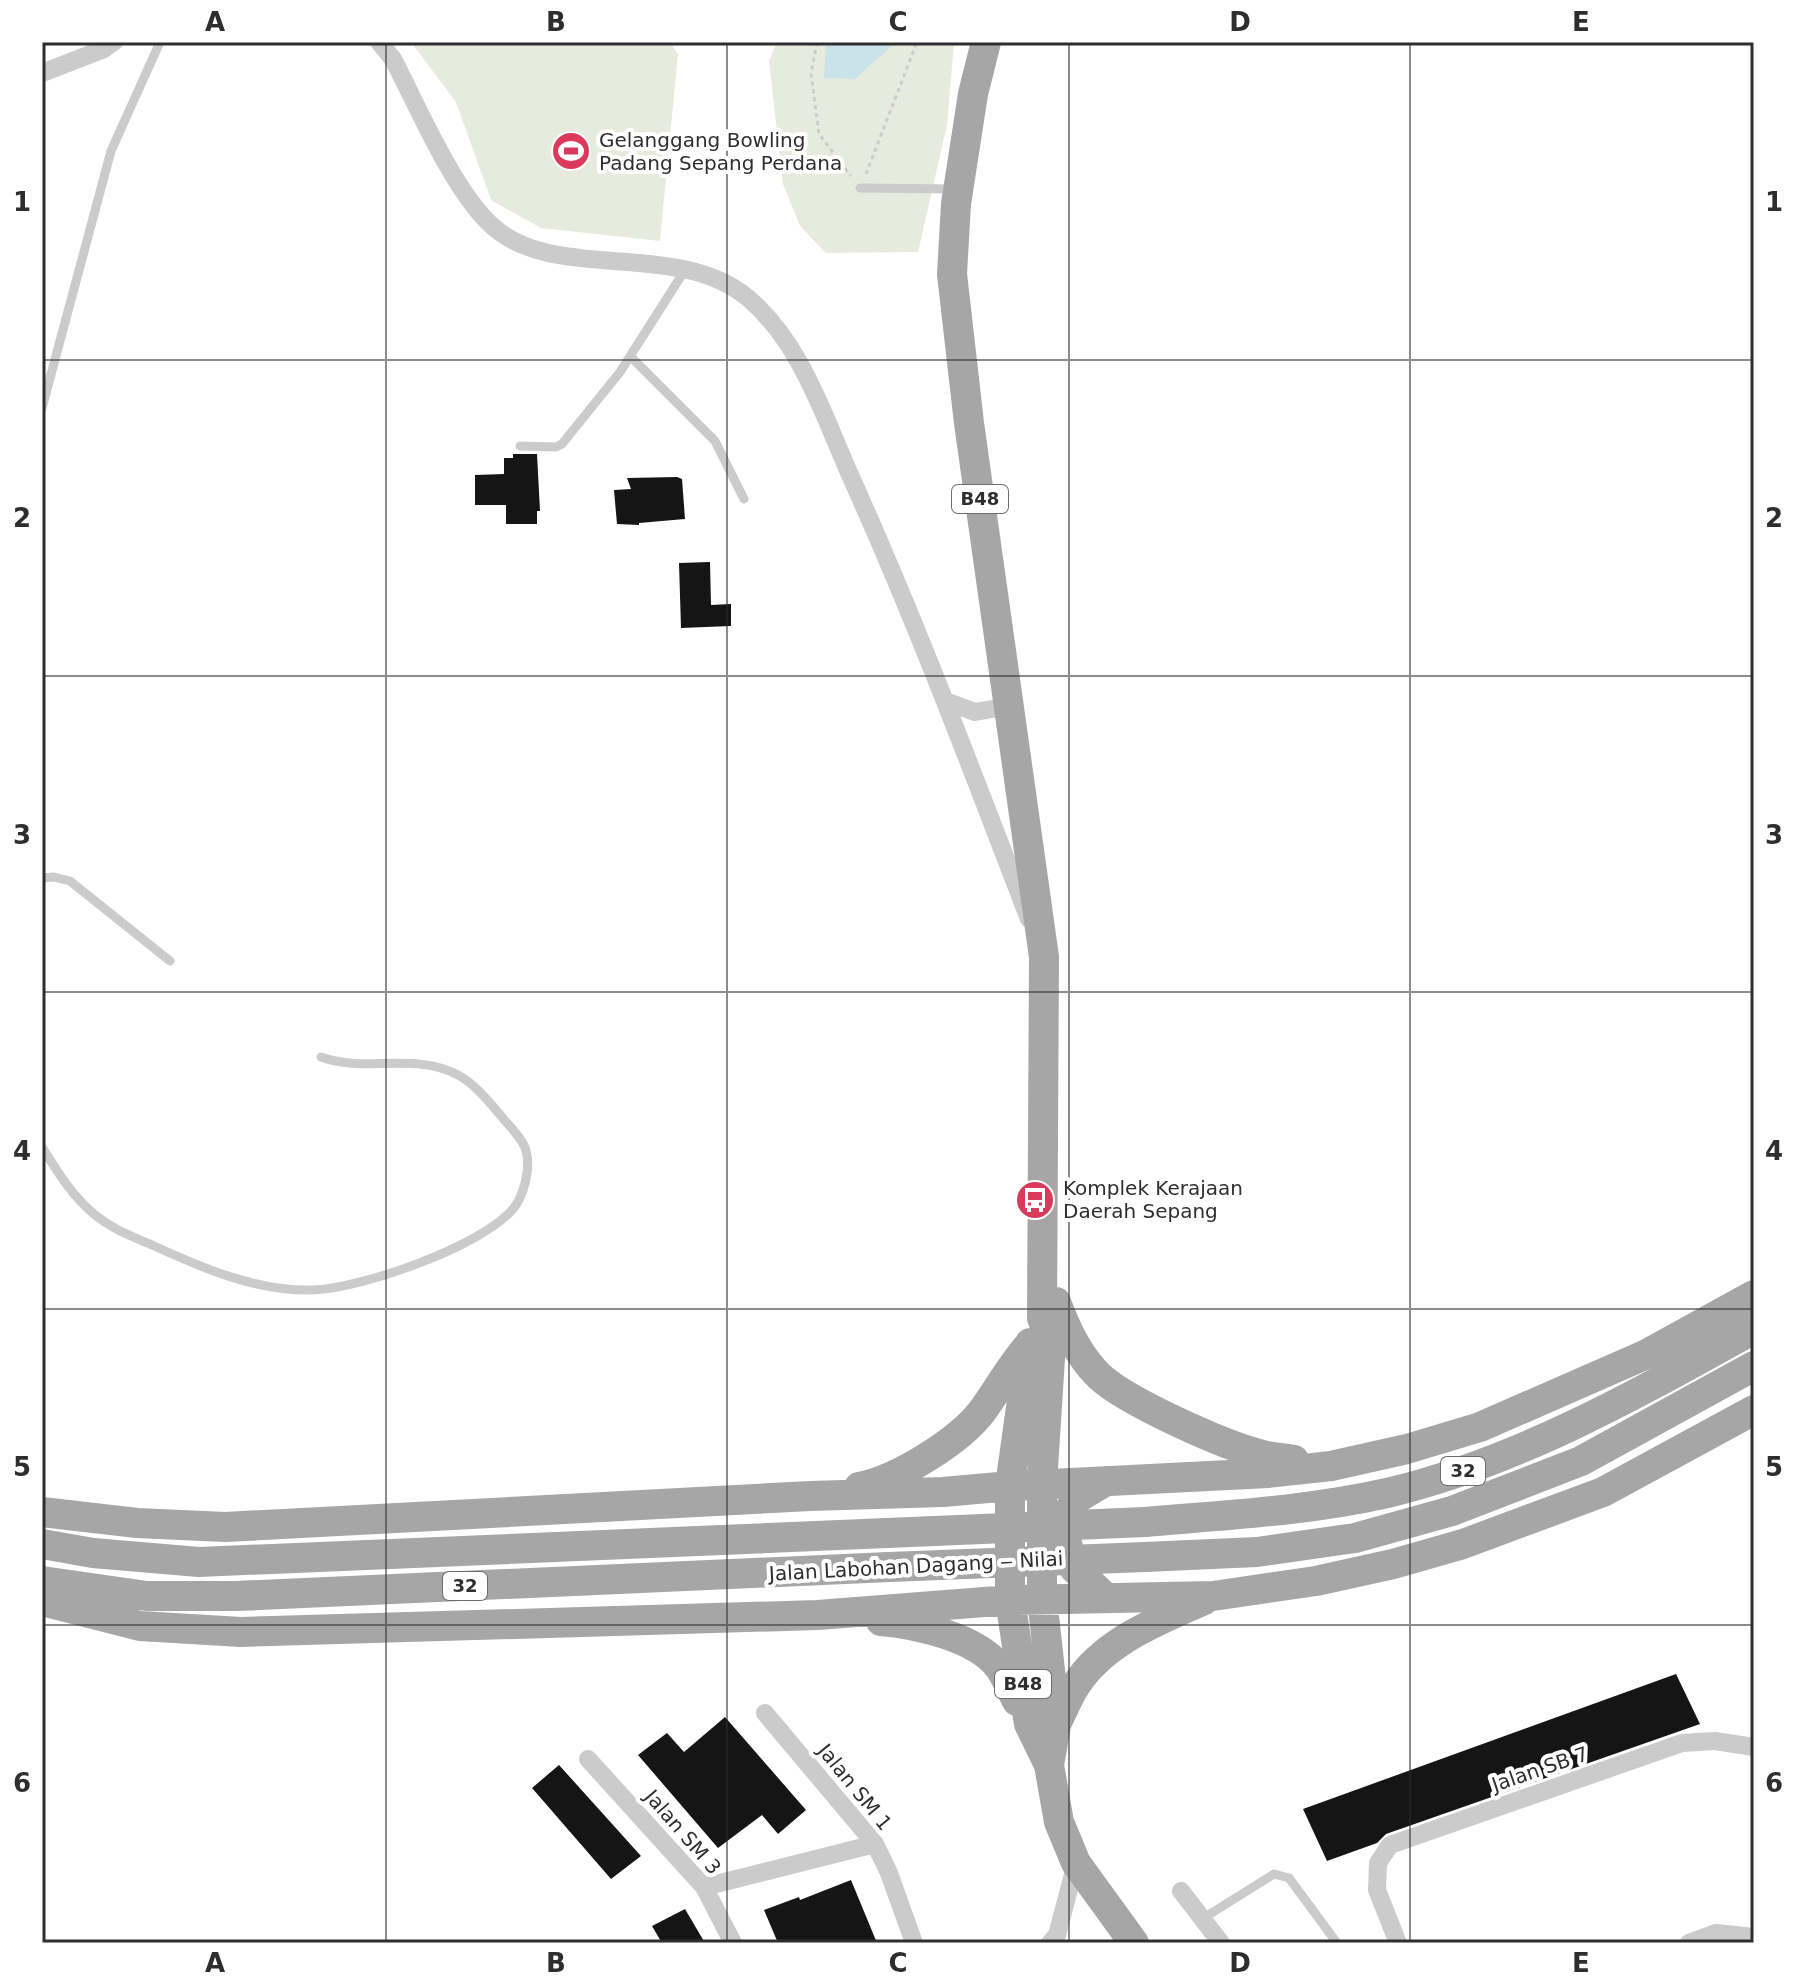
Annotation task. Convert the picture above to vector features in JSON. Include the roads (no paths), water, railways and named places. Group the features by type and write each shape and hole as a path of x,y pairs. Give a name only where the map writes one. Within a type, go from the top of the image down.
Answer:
{"main road":[{"name":"B48","path":"986,42 973,94 958,189 952,274 969,423 1044,957 1044,1270 1010,1486 1010,1600 1042,1724 1059,1822 1076,1863 1134,1943"},
{"path":"1044,1270 1066,1328 1081,1355 1100,1377 1133,1399 1236,1445 1262,1455 1331,1466"},
{"path":"42,1512 137,1523 225,1527 810,1496 943,1492 1268,1473 1331,1466 1407,1449 1480,1427 1647,1354 1754,1295"},
{"name":"Jalan Labohan Dagang ‒ Nilai","path":"42,1544 93,1553 199,1562 1145,1522 1302,1509 1388,1492 1468,1469 1558,1433 1754,1329"},
{"name":"B48","path":"1036,1331 1051,1343 1042,1484 1042,1724"},
{"path":"810,1496 866,1486 914,1465 954,1437 981,1412 1036,1331"},
{"name":"Jalan Labohan Dagang ‒ Nilai","path":"42,1581 147,1596 236,1596 1257,1552 1355,1538 1452,1511 1518,1488 1581,1461 1754,1366"},
{"path":"42,1601 140,1626 241,1632 818,1615 1042,1598 1213,1596 1316,1581 1463,1544 1603,1492 1754,1410"},
{"path":"1105,1597 1074,1568 1066,1540 1069,1510 1079,1497 1106,1481"},
{"path":"943,1492 975,1505 989,1528 991,1562 979,1585 951,1604"},
{"path":"818,1615 907,1623 972,1644 998,1665 1042,1724 1106,1651 1146,1627 1213,1596"}],"street":[{"path":"42,73 114,42"},
{"path":"379,42 393,59 460,186 487,222 518,245 559,255 631,261 685,270 722,281 749,299 787,341 810,384 870,518 1044,957"},
{"path":"945,701 975,712 1010,706"},
{"name":"Jalan SM 1","path":"765,1713 875,1844 914,1943"},
{"name":"Jalan SB 7","path":"1398,1943 1377,1890 1378,1863 1390,1845 1682,1743 1715,1741 1754,1747"},
{"name":"Jalan SM 3","path":"588,1759 704,1887 733,1943"},
{"path":"704,1887 875,1844"},
{"path":"1050,1943 1057,1935 1076,1863"},
{"path":"1181,1891 1221,1943"},
{"path":"1689,1943 1716,1933 1754,1937"}],"lane":[{"path":"42,408 111,151 160,42"},
{"path":"860,188 958,189"},
{"path":"520,446 556,447 562,444 620,372 685,270"},
{"path":"630,356 715,441 744,499"},
{"path":"42,878 70,881 170,961"},
{"path":"42,1147 64,1181 93,1213 125,1235 184,1261 264,1286 313,1290 352,1286 429,1258 487,1230 514,1208 527,1176 526,1150 491,1103 459,1075 408,1063 336,1063 321,1057"},
{"path":"1202,1919 1274,1874 1289,1878 1337,1943"}],"water":[{"path":"826,42 896,42 855,79 824,78"}],"place":[{"name":"Gelanggang Bowling Padang Sepang Perdana","path":"571,151"},
{"name":"Komplek Kerajaan Daerah Sepang","path":"1035,1200"}]}
